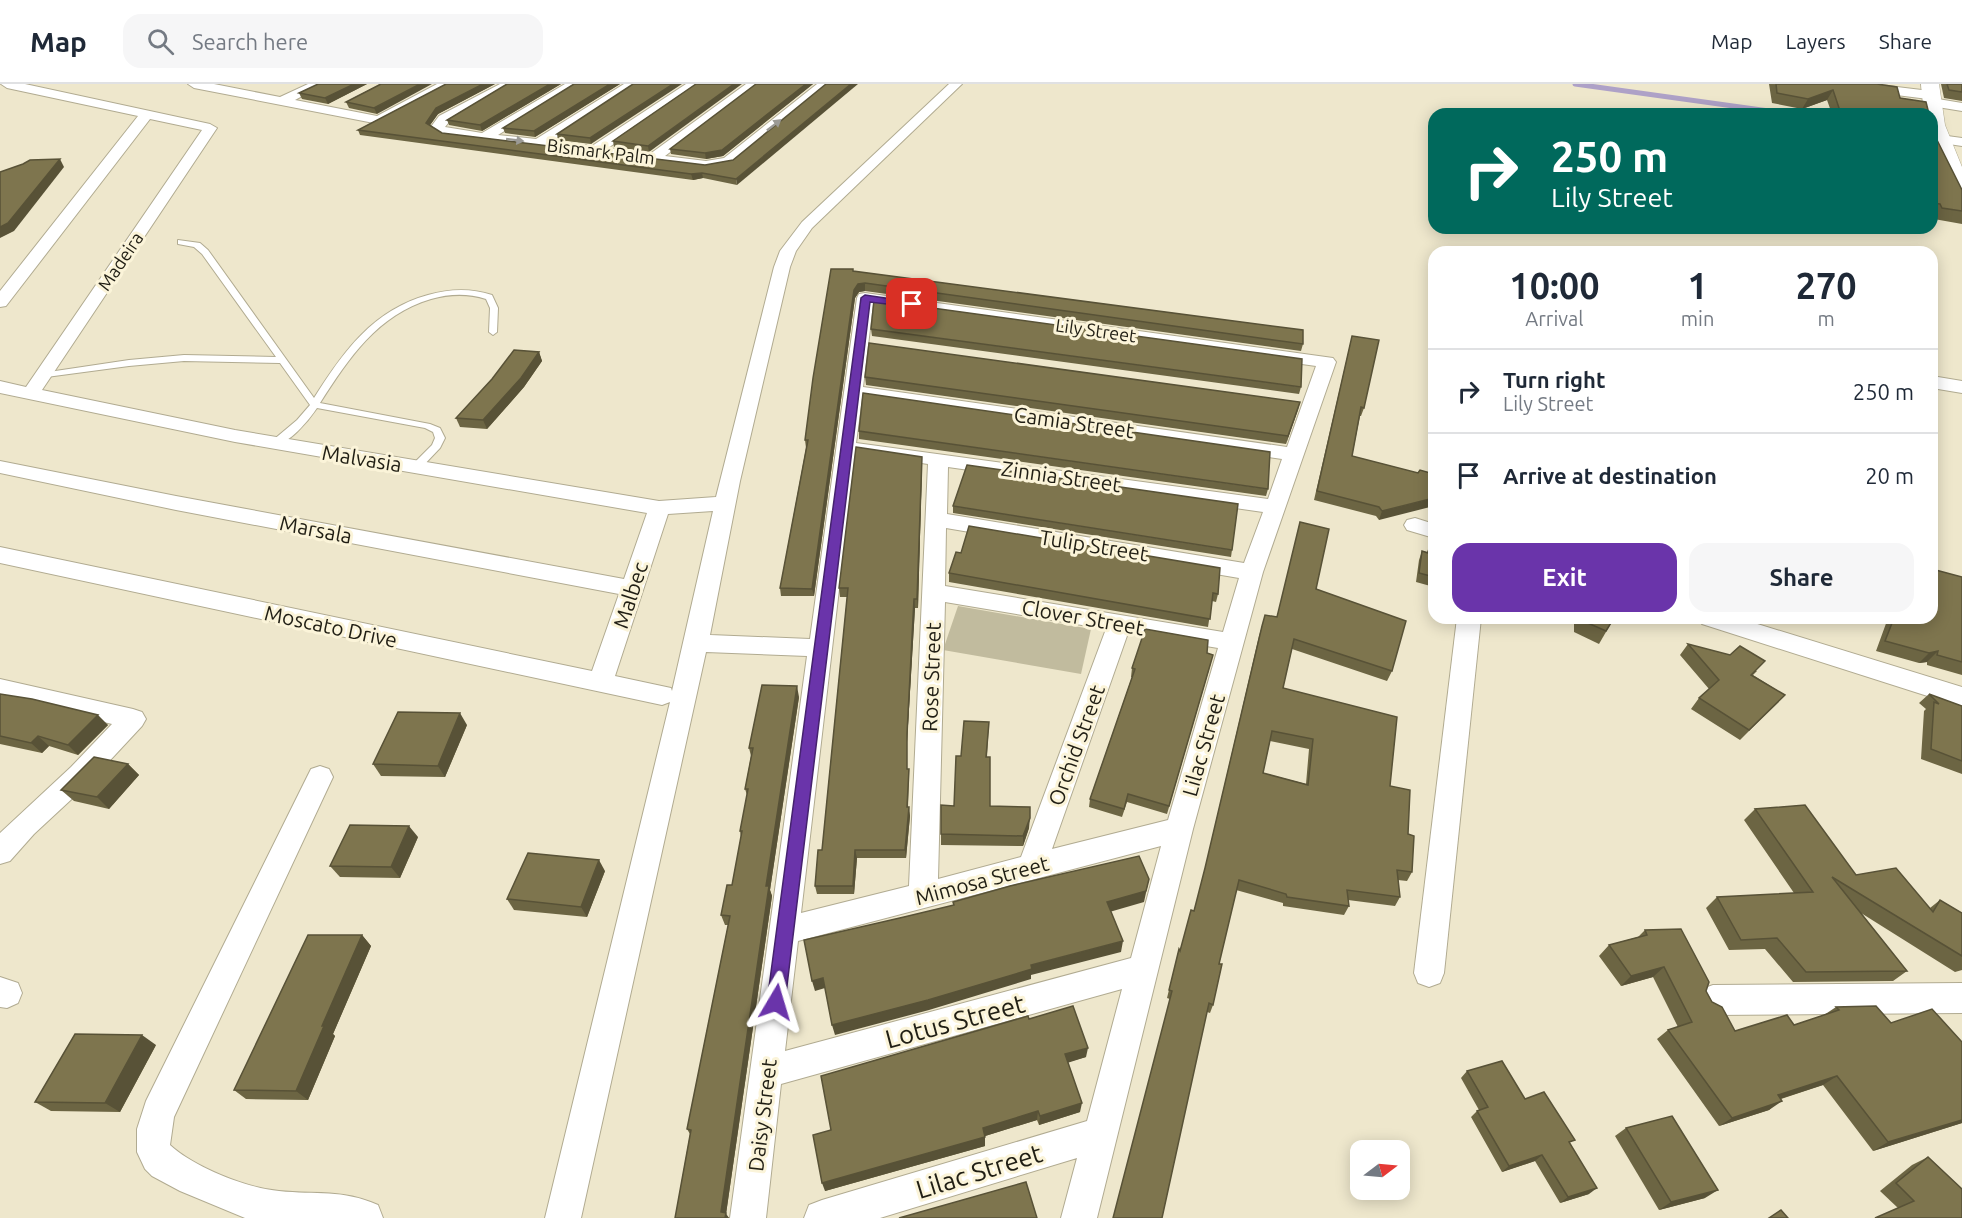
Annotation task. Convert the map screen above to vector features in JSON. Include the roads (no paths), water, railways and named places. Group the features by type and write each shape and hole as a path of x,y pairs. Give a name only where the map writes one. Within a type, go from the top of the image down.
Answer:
{"street":[{"path":"0,302 147,114 7,84"},
{"path":"194,84 379,120 447,84"},
{"path":"232,92 250,84"},
{"path":"279,102 318,84"},
{"name":"Bismark Palm","path":"509,84 444,119 437,128 444,132 706,165 723,164 825,84"},
{"path":"485,137 574,84"},
{"path":"540,144 633,84"},
{"path":"596,150 695,84"},
{"path":"654,157 754,84"},
{"path":"563,1218 776,286 788,251 807,225 956,84"},
{"path":"1841,84 1930,94 1962,107"},
{"path":"328,111 346,102"},
{"name":"Madeira","path":"30,394 210,128 147,114"},
{"path":"1938,130 1962,189"},
{"path":"1940,139 1962,142"},
{"name":"Daisy Street","path":"748,1218 846,446 854,391 871,343 865,298"},
{"name":"Lily Street","path":"865,298 1327,362"},
{"name":"Lilac Street","path":"1079,1218 1179,829 1252,572 1294,454 1300,403 1327,362"},
{"path":"1938,383 1962,387"},
{"name":"Malvasia","path":"0,387 276,443 659,508 726,502"},
{"name":"Camia Street","path":"854,391 1294,454"},
{"name":"Zinnia Street","path":"846,446 1276,507"},
{"name":"Rose Street","path":"923,895 938,459"},
{"name":"Marsala","path":"0,466 176,503 632,589"},
{"name":"Malbec","path":"601,682 659,508"},
{"name":"Tulip Street","path":"936,519 1252,572"},
{"name":"Moscato Drive","path":"0,555 662,695"},
{"name":"Clover Street","path":"934,592 1232,642"},
{"name":"Orchid Street","path":"1032,867 1120,623"},
{"path":"1429,973 1468,624"},
{"path":"1729,624 1962,697"},
{"path":"696,643 821,648"},
{"path":"0,688 133,719 80,775 24,826 0,852"},
{"path":"320,777 158,1113 152,1144 157,1157 166,1165 243,1201 270,1209 348,1212 365,1218"},
{"name":"Mimosa Street","path":"785,931 1179,829"},
{"name":"Lotus Street","path":"767,1072 1143,969"},
{"path":"1713,1000 1962,998"},
{"name":"Lilac Street","path":"822,1218 1101,1134"}],"lane":[{"path":"182,242 197,245 205,252 315,405 427,426 437,430 440,438 436,446 416,467"},
{"path":"276,443 303,420 338,368 361,339 384,318 404,305 454,292 474,291 489,297 494,308 493,332"},
{"path":"42,376 129,363 183,358 283,360"}],"waterway":[{"path":"1575,84 1748,108"}]}
